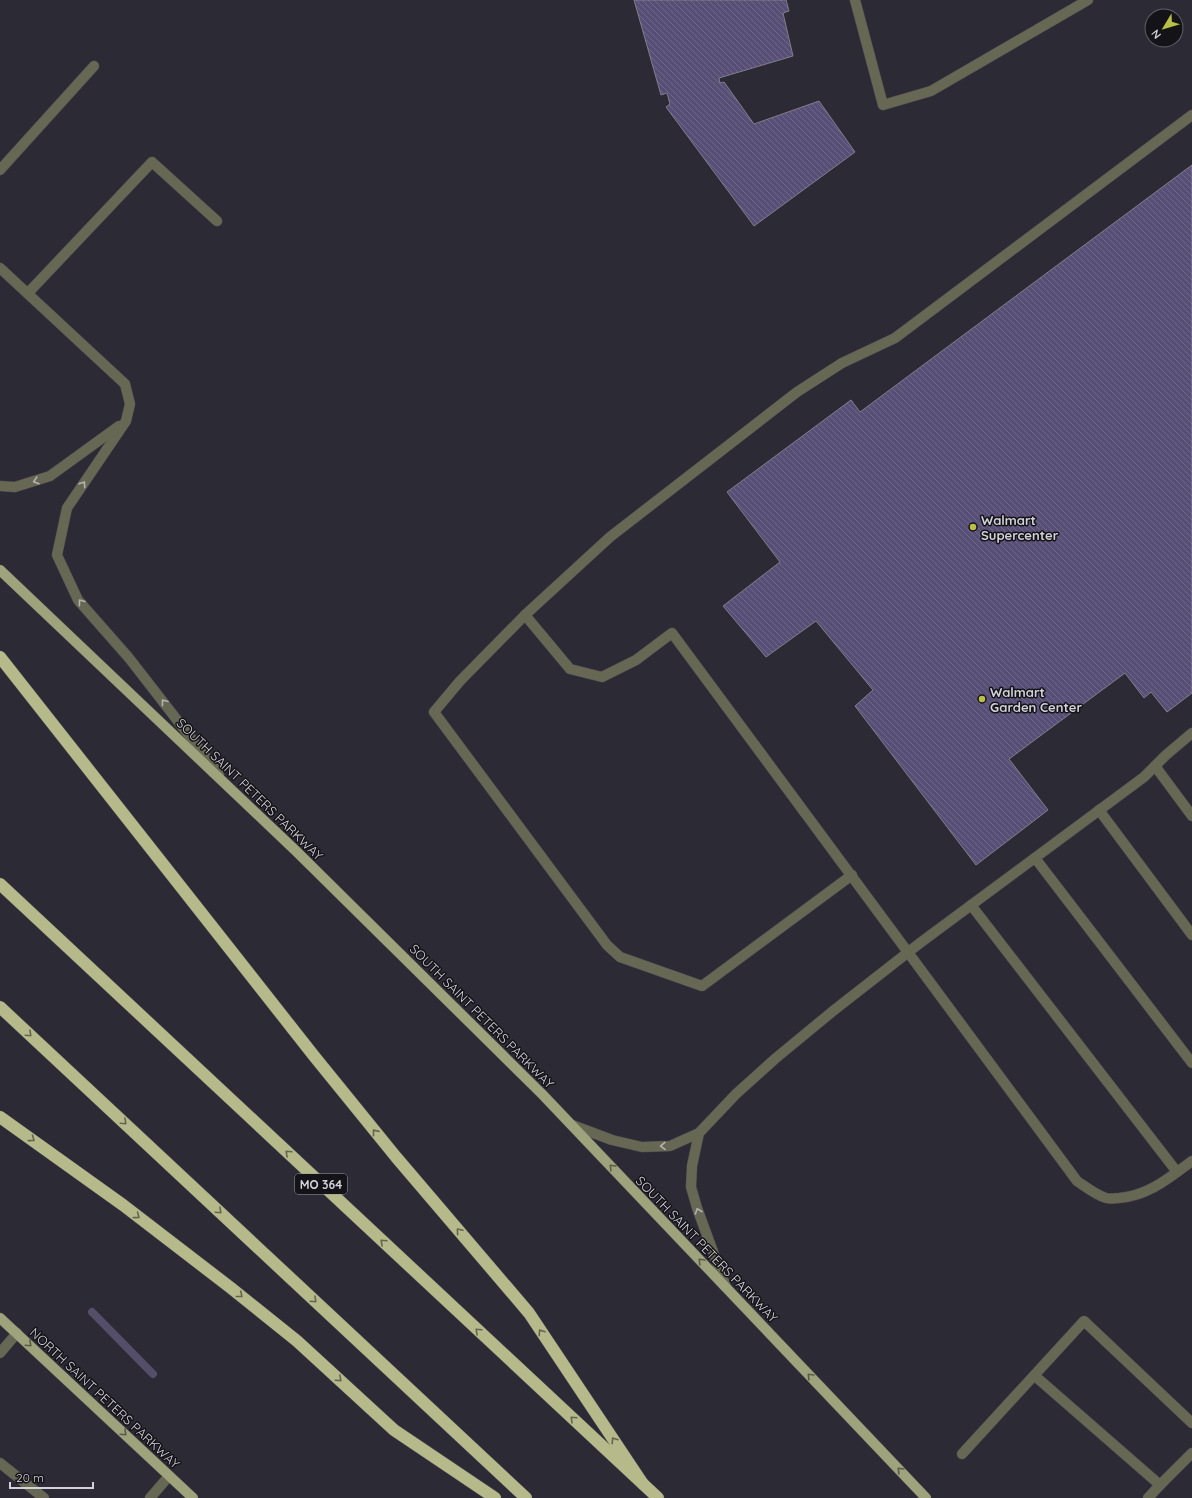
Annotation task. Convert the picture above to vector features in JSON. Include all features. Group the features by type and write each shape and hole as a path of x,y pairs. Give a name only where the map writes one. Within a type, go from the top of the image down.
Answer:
{"highway":[{"path":"0,657 314,1056 396,1157 529,1313 643,1484"},
{"name":"MO 364","path":"0,884 658,1498"},
{"path":"0,1007 526,1498"},
{"path":"0,1117 123,1205 231,1288 297,1341 394,1430 495,1498"}],"main road":[{"name":"SOUTH SAINT PETERS PARKWAY","path":"0,570 231,788 402,954 572,1125 926,1498"},
{"name":"NORTH SAINT PETERS PARKWAY","path":"0,1318 193,1498"}],"lane":[{"path":"855,0 883,105 931,90 1088,0"},
{"path":"0,170 94,66"},
{"path":"852,874 702,986 620,957 607,945 434,712 460,681 525,615 610,537 797,392 842,363 895,338 1192,115"},
{"path":"28,293 152,162 217,221"},
{"path":"0,268 125,384 130,404 126,421 67,508 57,555 78,600 129,658 231,788"},
{"path":"0,486 15,488 50,476 126,421"},
{"path":"525,615 570,668 602,677 636,660 672,633 852,874 1077,1180 1090,1191 1107,1198 1124,1198 1143,1194 1161,1184 1192,1161"},
{"path":"572,1125 612,1140 642,1147 670,1146 699,1133 736,1094 776,1058 909,951 1144,777 1192,733"},
{"path":"1155,766 1192,816"},
{"path":"1099,810 1192,935"},
{"path":"1035,858 1192,1063"},
{"path":"971,905 1178,1172"},
{"path":"699,1133 692,1166 691,1187 697,1208 726,1287"},
{"path":"962,1454 1084,1321 1192,1423"},
{"path":"0,1353 16,1333"},
{"path":"1035,1376 1160,1485"},
{"path":"1148,1498 1192,1453"},
{"path":"0,1463 44,1498"},
{"path":"150,1498 169,1476"}],"building":[{"path":"634,0 786,0 789,11 783,13 793,56 719,78 720,83 724,82 754,124 819,101 855,152 754,226 666,107 670,104 667,93 661,95"},
{"name":"Walmart Supercenter","path":"1192,165 1192,693 1167,712 1151,692 1144,698 1125,673 1009,759 1048,810 976,865 855,706 873,690 816,621 766,657 723,606 780,562 727,492 851,400 860,412"}],"waterway":[{"path":"92,1312 153,1374"}],"place":[{"name":"Walmart Supercenter","path":"973,527"},
{"name":"Walmart Garden Center","path":"982,699"}]}
